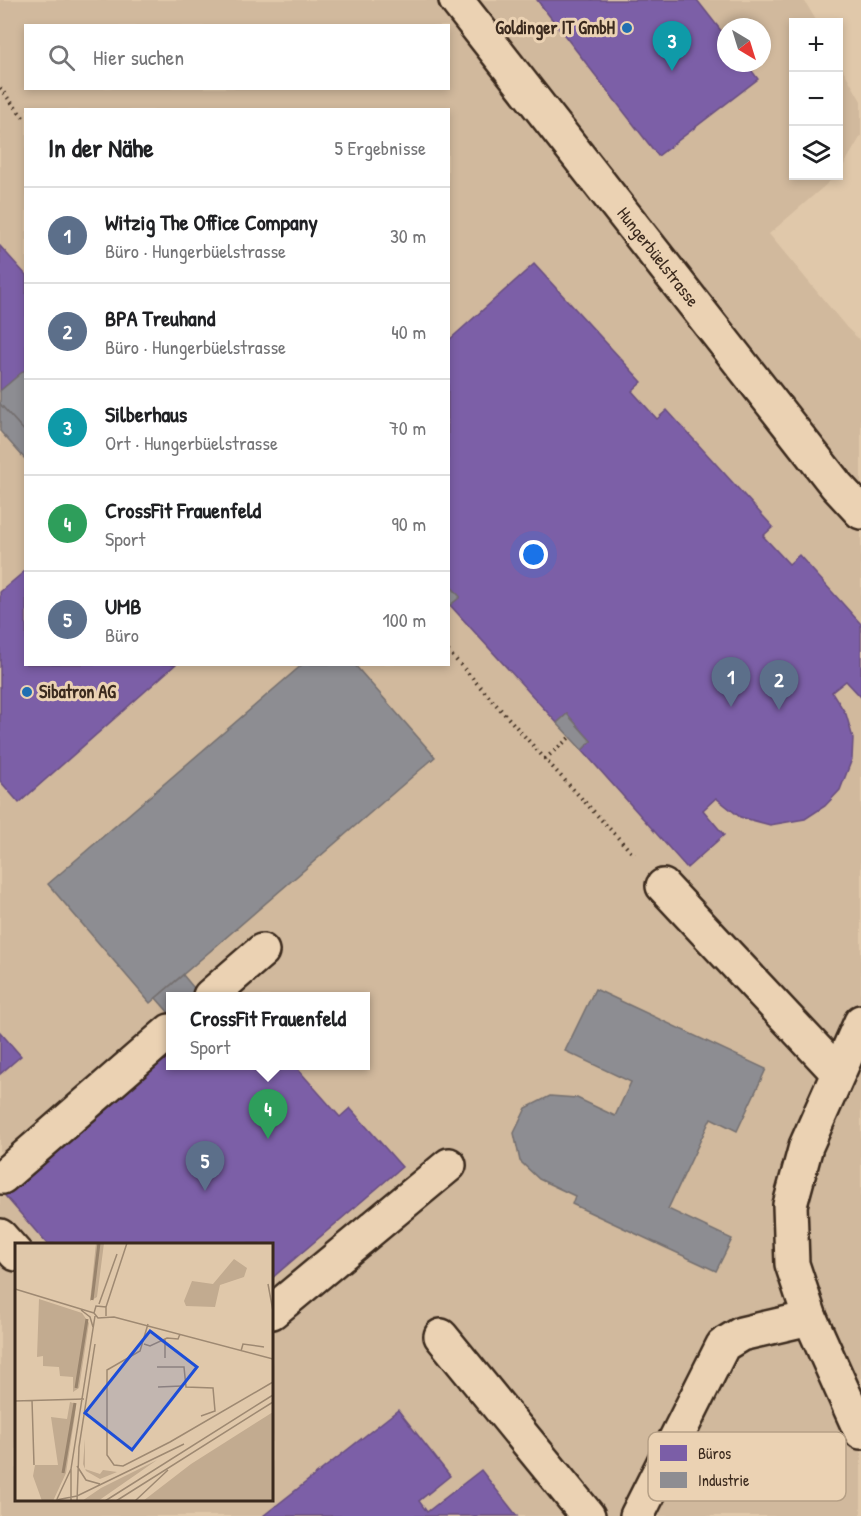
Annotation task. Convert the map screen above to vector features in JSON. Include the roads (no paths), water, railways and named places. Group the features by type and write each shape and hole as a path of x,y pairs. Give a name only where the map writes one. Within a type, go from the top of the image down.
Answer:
{"street":[{"name":"Hungerbüelstrasse","path":"456,0 836,485 861,512"},
{"path":"663,886 838,1073"},
{"path":"215,992 262,951"},
{"path":"861,1022 806,1146 790,1205 792,1264 810,1318 861,1432"},
{"path":"2,1177 166,1035"},
{"path":"273,1311 449,1165"},
{"path":"0,1236 15,1253"},
{"path":"679,1432 723,1345 741,1334 810,1318"},
{"path":"441,1336 588,1516"},
{"path":"637,1516 648,1494"}],"place":[{"name":"Goldinger IT GmbH","path":"627,28"},
{"name":"Silberhaus","path":"672,71"},
{"name":"Sibatron AG","path":"27,692"},
{"name":"Witzig The Office Company","path":"731,707"},
{"name":"BPA Treuhand","path":"779,710"},
{"name":"CrossFit Frauenfeld","path":"268,1139"},
{"name":"UMB","path":"205,1191"}]}
